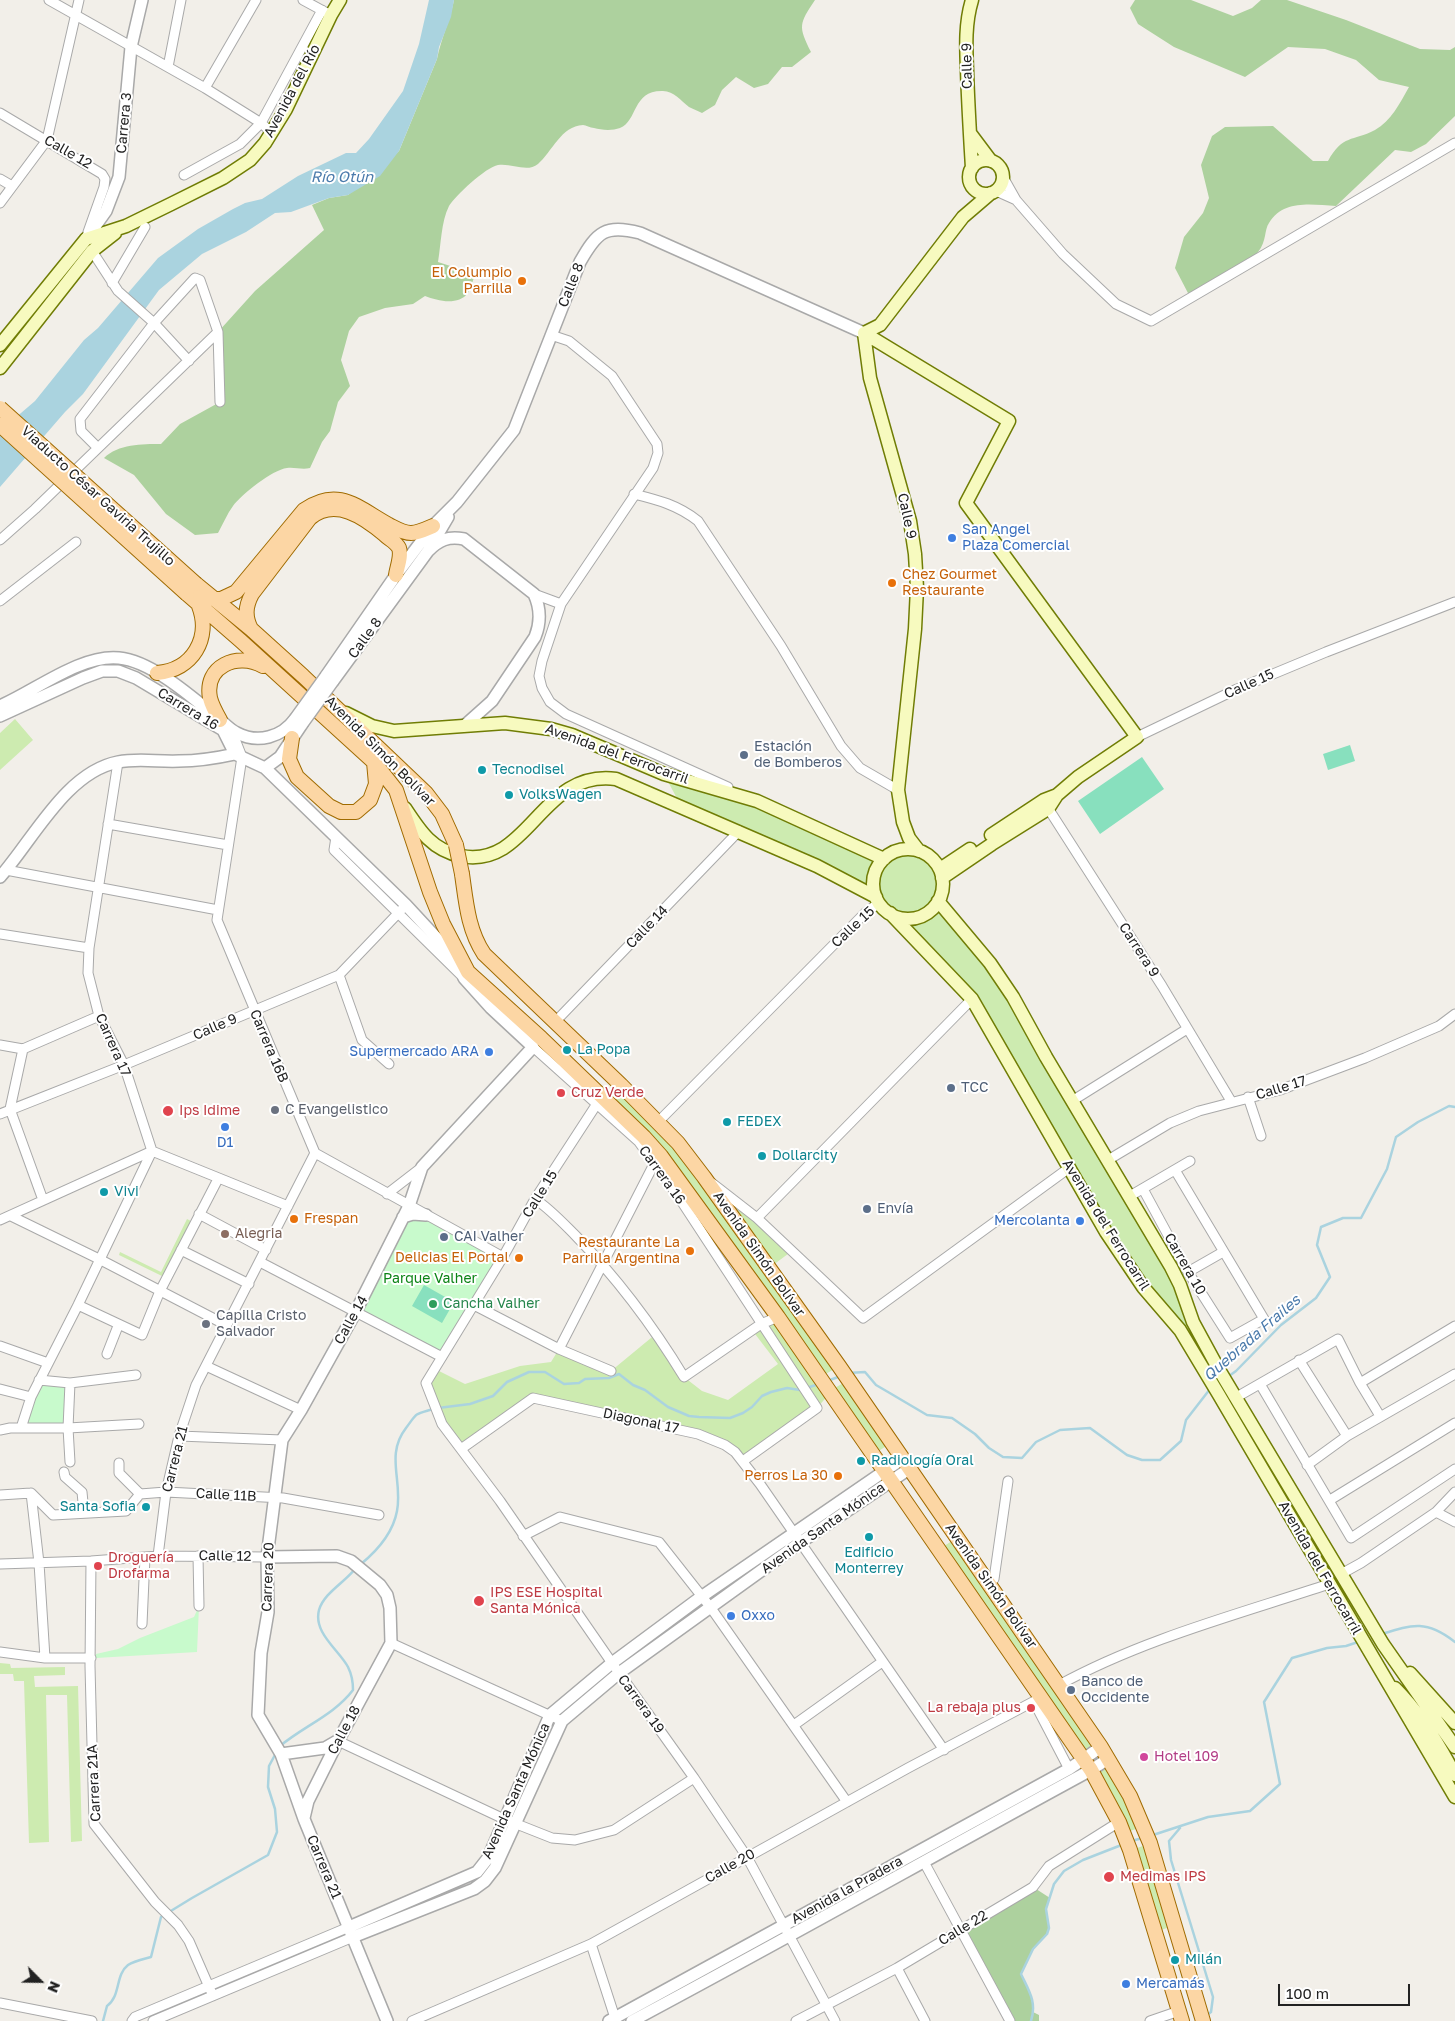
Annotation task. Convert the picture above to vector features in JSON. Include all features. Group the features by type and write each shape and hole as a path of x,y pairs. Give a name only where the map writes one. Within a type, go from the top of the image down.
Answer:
{"main road":[{"name":"Avenida del Río","path":"126,226 233,173 250,160 286,108 327,13 340,0"},
{"name":"Calle 9","path":"969,3 966,44 968,121 972,168"},
{"path":"864,333 880,325 963,218 994,192 1002,182 1003,177 999,167 991,161 970,133"},
{"path":"963,218 972,188 969,178 972,168 980,161 991,161"},
{"path":"972,188 981,194 994,192"},
{"path":"0,345 86,239 126,226"},
{"path":"0,368 92,251 126,226"},
{"name":"Calle 9","path":"864,333 870,378 910,521 915,554 916,620 910,694 898,790 903,822 909,838 919,851"},
{"path":"864,333 1009,421 966,503 1137,736"},
{"name":"Viaducto César Gaviria Trujillo","path":"0,408 191,589"},
{"name":"Viaducto César Gaviria Trujillo","path":"0,425 191,589"},
{"path":"212,599 229,596 236,592 304,510 318,501 336,499 352,503 403,531 417,532 433,526"},
{"path":"252,629 246,612 252,594 310,518 324,509 332,508 348,511 394,542 399,548 400,557 396,575"},
{"name":"Avenida Simón Bolívar","path":"191,589 212,599 252,629 428,795 442,814 456,846 470,923 478,945 491,962 678,1143 704,1176 849,1380 1105,1753 1122,1781 1150,1843 1202,2017"},
{"name":"Avenida Simón Bolívar","path":"191,589 199,606 292,686 374,762 396,790 430,892 466,975 541,1038 599,1101 644,1137 661,1156 778,1317 888,1476 1038,1700 1088,1765 1122,1828 1130,1850 1178,2018"},
{"path":"157,673 174,670 188,661 194,654 202,639 203,630 202,614 199,606"},
{"path":"225,727 213,707 210,692 214,676 226,664 238,659 253,660 292,686"},
{"name":"Avenida del Ferrocarril","path":"339,709 383,730 408,731 505,723 534,725 551,729 572,735 664,774 757,800 884,859"},
{"name":"Calle 15","path":"941,874 992,844 1046,805 1078,777 1137,736"},
{"path":"292,738 289,758 297,777 329,806 341,812 356,812 370,800 376,784 374,762"},
{"name":"Avenida del Ferrocarril","path":"402,804 427,839 448,852 470,858 486,856 504,849 557,797 577,785 598,778 607,778 626,782 817,866 877,900"},
{"path":"901,850 919,851 928,855 941,874 941,894 938,902 927,913 912,918 897,917 877,900 874,882 875,874 884,859 901,850"},
{"name":"Avenida del Ferrocarril","path":"938,902 990,963 1014,997 1072,1101 1130,1196 1177,1279 1212,1371"},
{"name":"Avenida del Ferrocarril","path":"890,913 972,999 1106,1232 1143,1287 1180,1330 1228,1394 1395,1663"},
{"name":"Avenida del Ferrocarril","path":"1228,1394 1329,1584 1381,1673"},
{"path":"1395,1663 1412,1674 1455,1722"},
{"path":"1395,1663 1450,1746 1455,1775"},
{"path":"1381,1673 1450,1746"},
{"path":"1381,1673 1455,1796"}],"street":[{"path":"49,0 205,88 261,123 271,132"},
{"path":"0,203 47,140 79,0"},
{"name":"Carrera 3","path":"86,239 106,211 119,177 131,47 142,0"},
{"path":"168,67 181,0"},
{"path":"205,88 256,0"},
{"path":"184,175 240,144 261,123 327,13 303,0"},
{"name":"Calle 12","path":"0,113 98,170 105,179 86,239"},
{"path":"1003,177 1016,200 1063,254 1116,304 1151,321 1455,143"},
{"path":"0,179 12,186"},
{"path":"994,192 1016,200"},
{"path":"112,283 145,228"},
{"name":"Calle 8","path":"330,679 396,575 433,526 457,502 514,430 580,262 592,242 600,234 617,229 640,233 864,333"},
{"path":"92,251 118,291 154,323 189,361"},
{"path":"98,448 81,431 80,419 154,323 195,278 200,280 218,332 220,402"},
{"path":"0,540 35,510 218,332"},
{"path":"551,335 569,341 612,376 657,444 658,453 653,468 561,604 539,669 542,688 550,702 566,714 757,800"},
{"path":"634,494 666,502 684,510 698,521 781,646 842,746 860,768 898,790"},
{"name":"Calle 8","path":"265,768 280,757 292,738 298,722 428,551 457,502"},
{"path":"428,551 445,538 464,539 534,594 561,604"},
{"path":"0,601 76,542"},
{"path":"464,726 492,700 535,637 539,627 540,605 534,594"},
{"name":"Calle 15","path":"1137,736 1246,685 1455,602"},
{"path":"2,714 78,665 99,659 119,658 129,659 157,673 225,727 252,738 268,737 298,722"},
{"name":"Carrera 16","path":"2,714 83,678 102,671 118,671 141,681 225,727 239,756 265,768 336,837 466,975 490,1008 533,1047 599,1101 638,1142 678,1196 817,1408 743,1461"},
{"path":"211,759 222,746 225,727"},
{"path":"218,910 99,888 3,874 70,789 92,772 118,762 179,761 239,756"},
{"name":"Carrera 16B","path":"239,756 217,920 315,1153"},
{"name":"Carrera 17","path":"118,762 89,948 88,973 99,1016 124,1065 152,1151"},
{"name":"Carrera 9","path":"1046,805 1188,1029 1231,1101"},
{"path":"108,824 228,845"},
{"name":"Calle 14","path":"555,1022 739,831"},
{"name":"Calle 15","path":"658,1122 877,900"},
{"name":"Calle 9","path":"0,1114 124,1065 338,975 402,909"},
{"path":"0,934 89,948"},
{"path":"338,975 362,1040 389,1064"},
{"path":"758,1218 972,999"},
{"name":"Calle 17","path":"1108,1160 1170,1124 1199,1111 1231,1101 1280,1090 1365,1058 1439,1026 1455,1014"},
{"path":"0,1044 23,1049 99,1016"},
{"path":"1072,1101 1188,1029"},
{"name":"Calle 14","path":"387,1194 422,1167 533,1047"},
{"path":"23,1049 10,1109 43,1200"},
{"path":"1248,1097 1261,1136"},
{"name":"Calle 15","path":"432,1398 426,1383 503,1257 535,1199 599,1101"},
{"path":"21,1428 31,1397 39,1380 78,1306 152,1151"},
{"path":"0,1220 152,1151 288,1206"},
{"path":"315,1153 503,1257"},
{"name":"Carrera 21","path":"158,1556 166,1492 179,1436 196,1385 315,1153"},
{"path":"1130,1196 1190,1161"},
{"path":"560,1348 654,1164"},
{"name":"Calle 14","path":"282,1440 301,1410 355,1313 409,1206 422,1167"},
{"path":"704,1176 758,1218 863,1318 1068,1168"},
{"path":"1175,1170 1223,1252 1188,1272"},
{"path":"78,1306 142,1336 160,1291 218,1179"},
{"name":"Carrera 10","path":"1143,1189 1188,1272 1230,1338 1264,1319 1223,1252"},
{"path":"535,1199 547,1207 604,1264 657,1333 684,1377 761,1324 778,1317"},
{"path":"199,1214 266,1250"},
{"path":"403,1218 413,1214 426,1215"},
{"path":"11,1216 226,1325"},
{"path":"181,1250 248,1284"},
{"path":"260,1262 442,1357"},
{"path":"474,1305 611,1371"},
{"path":"107,1354 118,1326"},
{"path":"1360,1383 1455,1326"},
{"path":"1228,1394 1260,1384 1338,1338 1360,1383 1380,1416"},
{"path":"0,1346 48,1363"},
{"path":"1299,1360 1347,1436"},
{"path":"206,1366 301,1410"},
{"path":"1307,1465 1347,1436 1455,1374"},
{"path":"39,1380 70,1383 136,1375"},
{"path":"70,1383 68,1428 70,1462"},
{"path":"1260,1384 1351,1538 1455,1469"},
{"path":"0,1389 31,1397"},
{"name":"Carrera 19","path":"432,1398 442,1424 694,1778 747,1857 836,2021"},
{"name":"Diagonal 17","path":"461,1449 533,1398 698,1434 726,1445 735,1452 794,1532"},
{"path":"1330,1500 1455,1423"},
{"path":"0,1430 139,1424"},
{"path":"179,1436 282,1440"},
{"name":"Carrera 20","path":"258,1715 261,1653 268,1606 267,1557 282,1440"},
{"path":"0,1495 31,1494 53,1515 126,1511 140,1494 119,1473 120,1463"},
{"path":"888,1476 905,1464"},
{"path":"64,1472 65,1477 82,1492 84,1513"},
{"name":"Avenida Santa Mónica","path":"153,2021 213,1996 477,1872 488,1858 550,1715 612,1663 701,1597 794,1532 888,1476"},
{"name":"Avenida Santa Mónica","path":"132,2021 135,2017 209,1986 351,1932 468,1891 479,1885 493,1873 562,1721 618,1673 711,1608 888,1476"},
{"path":"988,1582 994,1579 1008,1481"},
{"name":"Calle 11B","path":"140,1494 166,1492 283,1498 379,1515"},
{"path":"1341,1574 1361,1564 1436,1512 1455,1492"},
{"path":"31,1494 39,1563 45,1658"},
{"path":"1436,1512 1455,1522"},
{"path":"523,1536 560,1517 659,1542 711,1608 847,1802"},
{"path":"794,1532 944,1750"},
{"name":"Calle 12","path":"0,1564 91,1561 158,1556 337,1556 351,1561 374,1579 388,1595 390,1643"},
{"path":"198,1556 199,1606"},
{"path":"142,1624 145,1557"},
{"name":"Carrera 21A","path":"91,1561 94,1824 154,1902 178,1925 189,1941 213,1996"},
{"path":"1059,1686 1098,1665 1184,1632 1329,1584"},
{"path":"390,1643 562,1721"},
{"name":"Calle 18","path":"304,1819 308,1801 390,1643"},
{"path":"0,1652 45,1658 91,1658"},
{"path":"794,1725 882,1662"},
{"path":"1038,1700 1069,1769"},
{"name":"Calle 20","path":"412,2021 591,1944 847,1802 1038,1700"},
{"name":"Carrera 21","path":"258,1715 281,1754 304,1819 387,2021"},
{"path":"281,1754 325,1748 338,1741 504,1819 552,1838 575,1840 614,1830 694,1778"},
{"path":"1088,1765 1105,1753"},
{"name":"Avenida la Pradera","path":"613,2020 1069,1769 1088,1765"},
{"name":"Avenida la Pradera","path":"632,2021 924,1862 1088,1765"},
{"name":"Calle 22","path":"796,2021 897,1968 1033,1887 1049,1866 1122,1828"},
{"path":"924,1862 959,1930 1010,2021"},
{"path":"591,1944 613,2020"},
{"path":"897,1968 924,2021"},
{"path":"0,2004 92,2021"},
{"path":"1150,2021 1178,2018"}],"green space":[{"path":"454,0 815,0 802,25 804,36 811,52 792,67 782,67 768,84 754,88 736,77 722,90 715,105 702,113 689,107 667,91 653,92 641,100 630,119 620,128 607,130 583,125 575,126 558,140 534,167 524,168 498,165 471,182 452,201 446,212 438,262 475,274 468,293 459,300 453,301 442,301 425,296 413,304 385,308 359,317 349,331 341,360 350,386 338,402 330,431 322,442 310,468 287,468 274,473 250,489 237,501 218,533 195,535 166,514 134,475 104,458 123,447 161,444 180,424 220,402 218,332 255,291 324,230 312,205 329,198 348,195 399,151 437,59"},
{"path":"1135,0 1191,0 1233,16 1252,8 1261,0 1287,0 1346,20 1420,49 1450,50 1455,47 1455,116 1426,144 1411,152 1395,150 1336,206 1299,205 1282,210 1269,223 1263,244 1252,258 1245,264 1189,295 1175,268 1184,237 1203,213 1209,198 1201,165 1212,136 1225,127 1273,126 1313,161 1328,161 1333,152 1343,142 1367,134 1386,122 1409,87 1379,80 1356,60 1325,49 1288,47 1245,77 1174,47 1138,24 1130,8"},
{"path":"15,719 33,740 0,770 0,733"},
{"path":"1350,745 1355,761 1328,770 1323,754"},
{"path":"1142,757 1164,789 1100,834 1078,801"},
{"path":"664,774 757,801 884,859 897,853 910,851 921,852 931,857 938,865 942,876 942,888 938,902 990,963 1130,1196 1193,1322 1195,1339 1205,1356 1202,1358 1143,1287 972,999 879,903 681,806"},
{"path":"617,1090 673,1147 836,1368 824,1375 647,1133 611,1096"},
{"path":"704,1177 792,1251 769,1268"},
{"name":"Parque Valher","path":"409,1206 503,1257 442,1357 355,1313"},
{"path":"187,1219 191,1221 164,1277 119,1255 120,1252 161,1272"},
{"name":"Cancha Valher","path":"424,1285 454,1302 442,1323 412,1306"},
{"path":"778,1317 830,1393 817,1408 743,1461 725,1445 533,1398 461,1449 442,1424 426,1383 435,1369 465,1384 520,1366 551,1362 559,1349 611,1371 657,1333 684,1377 702,1391 728,1400 778,1364 752,1330"},
{"path":"39,1380 70,1383 68,1428 21,1428"},
{"path":"845,1382 888,1445 877,1452 833,1389"},
{"path":"952,1541 1097,1751 1089,1757 944,1546"},
{"path":"199,1606 197,1652 96,1658 96,1654 118,1649 140,1638 194,1617"},
{"path":"0,1663 10,1664 11,1668 65,1667 65,1675 34,1676 35,1687 78,1686 82,1841 71,1842 67,1695 46,1695 49,1842 29,1843 24,1681 14,1681 13,1674 0,1674"},
{"path":"1104,1761 1138,1828 1128,1832 1095,1767"},
{"path":"1145,1845 1170,1927 1161,1930 1135,1849"},
{"path":"1033,1887 1050,1898 1046,1909 1049,1928 1047,1934 1033,1949 1021,1974 1031,1994 1033,2012 1039,2015 1039,2021 1010,2021 959,1930"}],"water":[{"name":"Río Otún","path":"429,0 454,0 451,17 439,47 437,59 399,151 380,176 348,195 329,198 291,212 275,213 246,232 202,254 159,290 83,394 0,487 0,431 35,401 84,340 98,328 158,258 198,229 233,209 245,203 262,199 298,176 346,153 356,153 369,139 403,91 419,44"}],"waterway":[{"name":"Quebrada Frailes","path":"1229,1376 1281,1325 1316,1298 1330,1277 1317,1245 1321,1227 1343,1218 1361,1218 1387,1169 1396,1137 1418,1122 1449,1106 1455,1107"},
{"name":"Quebrada Frailes","path":"438,1408 470,1404 493,1396 507,1382 529,1372 545,1372 564,1384 579,1383 585,1379 609,1378 619,1374 668,1407 689,1416 699,1417 730,1418 743,1413 752,1407 762,1396 771,1392 787,1388 800,1390 819,1384"},
{"name":"Quebrada Frailes","path":"848,1373 865,1372 876,1385 927,1415 952,1418 1003,1457 1022,1458 1036,1442 1060,1430 1090,1428 1127,1455 1142,1460 1160,1460 1181,1441 1186,1420 1210,1389"},
{"name":"Quebrada Frailes","path":"827,1381 841,1376"},
{"name":"Quebrada Frailes","path":"361,1564 384,1540 395,1519 398,1500 396,1458 400,1438 416,1415 433,1409"},
{"name":"Quebrada Frailes","path":"280,1746 328,1713 353,1690 352,1678 348,1667 323,1634 318,1618 319,1610 325,1598 355,1569"},
{"path":"1382,1634 1411,1626 1420,1626 1436,1630 1455,1642"},
{"path":"1153,1835 1208,1817 1250,1811 1280,1784 1264,1702 1292,1658 1358,1642"},
{"name":"Quebrada Frailes","path":"103,2021 107,2006 114,1997 124,1969 133,1962 151,1957 161,1917 268,1855 277,1832 275,1809 268,1787 269,1766 276,1753"},
{"path":"1180,1828 1169,1841 1171,1860 1213,1997 1211,2012 1207,2015"},
{"path":"1131,1841 1143,1838"},
{"path":"1031,2021 1033,2002 1021,1974 1033,1949 1047,1934 1049,1928 1046,1909 1054,1884 1064,1871 1083,1860 1124,1844"}],"place":[{"name":"El Columpio Parrilla","path":"522,281"},
{"name":"San Angel Plaza Comercial","path":"952,538"},
{"name":"Chez Gourmet Restaurante","path":"892,583"},
{"name":"Estación de Bomberos","path":"744,755"},
{"name":"Tecnodisel","path":"482,770"},
{"name":"VolksWagen","path":"509,795"},
{"name":"La Popa","path":"567,1050"},
{"name":"Supermercado ARA","path":"489,1052"},
{"name":"TCC","path":"951,1088"},
{"name":"Cruz Verde","path":"561,1093"},
{"name":"C Evangelistico","path":"275,1110"},
{"name":"Ips Idime","path":"168,1111"},
{"name":"FEDEX","path":"727,1122"},
{"name":"D1","path":"225,1127"},
{"name":"Dollarcity","path":"762,1156"},
{"name":"Vivi","path":"104,1192"},
{"name":"Envía","path":"867,1209"},
{"name":"Frespan","path":"294,1219"},
{"name":"Mercolanta","path":"1080,1221"},
{"name":"Alegria","path":"225,1234"},
{"name":"CAI Valher","path":"444,1237"},
{"name":"Restaurante La Parrilla Argentina","path":"690,1251"},
{"name":"Delicias El Portal","path":"519,1258"},
{"name":"Cancha Valher","path":"433,1304"},
{"name":"Capilla Cristo Salvador","path":"206,1324"},
{"name":"Radiología Oral","path":"861,1461"},
{"name":"Perros La 30","path":"838,1476"},
{"name":"Santa Sofia","path":"146,1507"},
{"name":"Edificio Monterrey","path":"869,1537"},
{"name":"Droguería Drofarma","path":"98,1566"},
{"name":"IPS ESE Hospital Santa Mónica","path":"479,1601"},
{"name":"Oxxo","path":"731,1616"},
{"name":"Banco de Occidente","path":"1071,1690"},
{"name":"La rebaja plus","path":"1031,1708"},
{"name":"Hotel 109","path":"1144,1757"},
{"name":"Medimas IPS","path":"1109,1877"},
{"name":"Milán","path":"1175,1960"},
{"name":"Mercamás","path":"1126,1984"}]}
